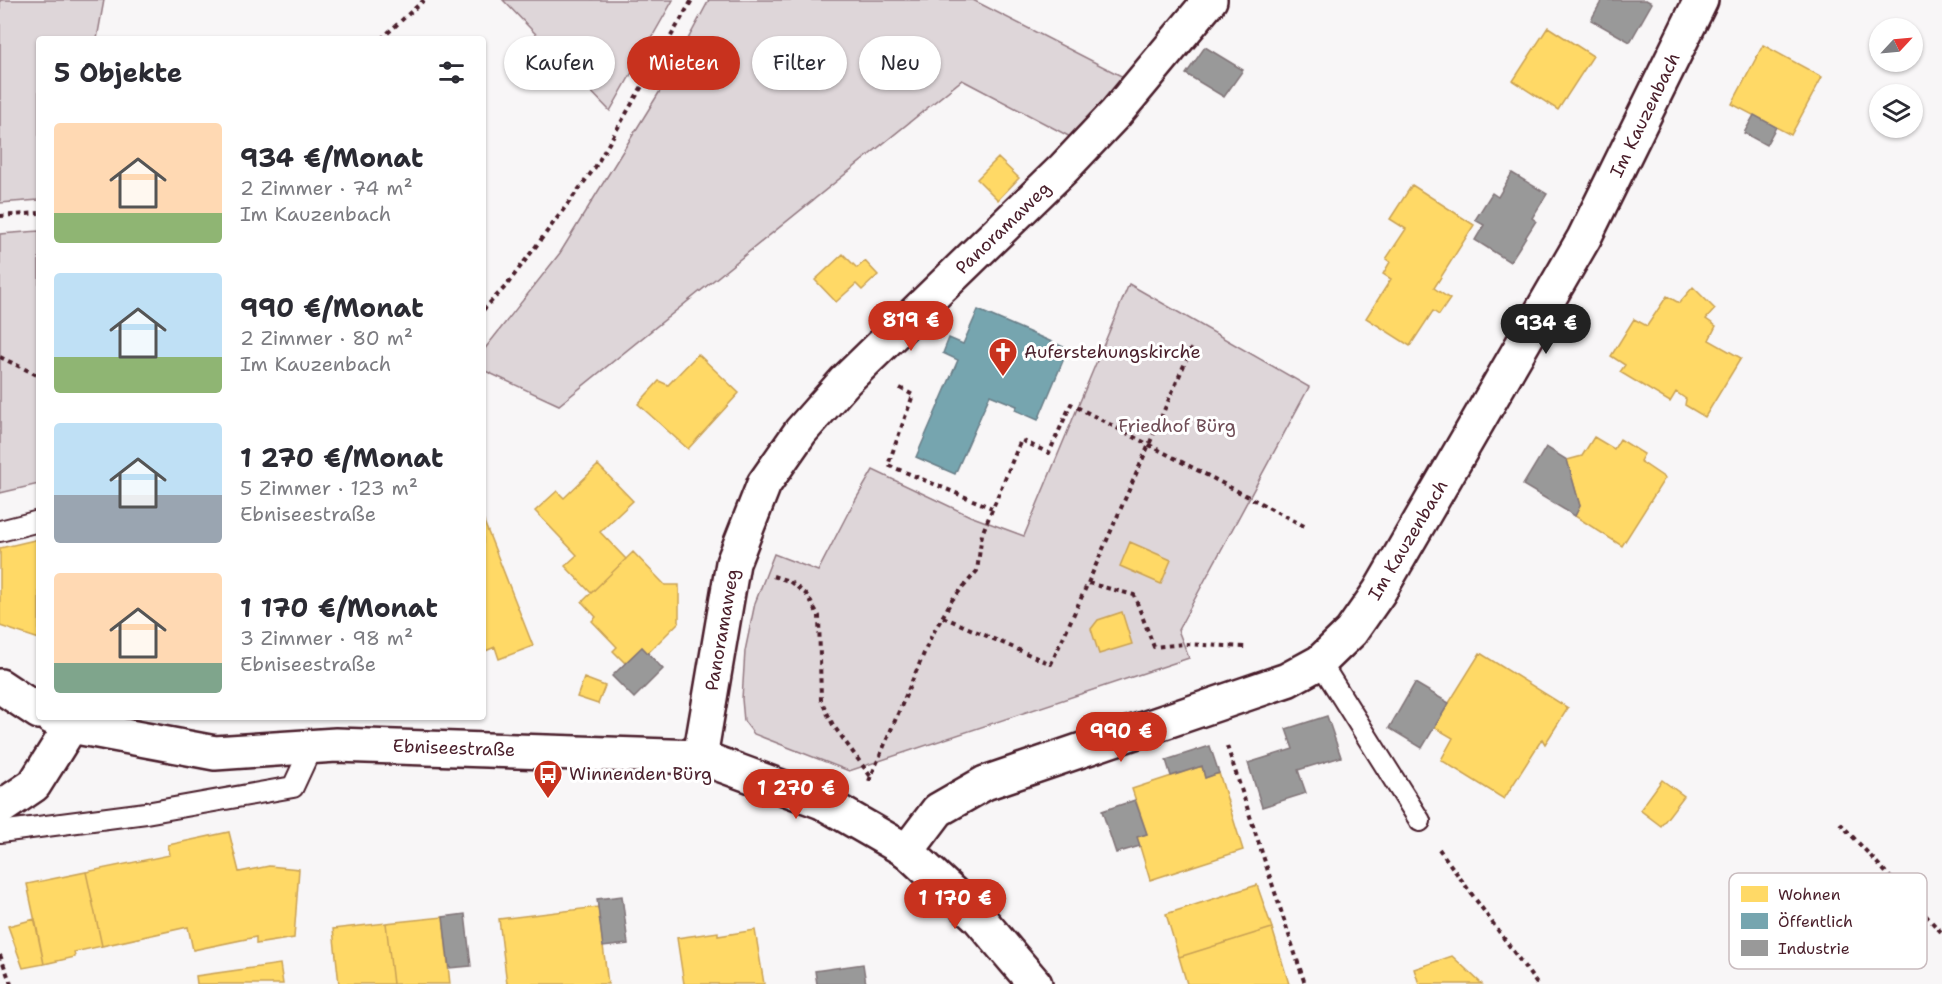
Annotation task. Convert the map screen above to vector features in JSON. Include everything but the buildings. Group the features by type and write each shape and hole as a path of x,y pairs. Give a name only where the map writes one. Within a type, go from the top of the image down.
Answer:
{"street":[{"name":"Panoramaweg","path":"700,757 733,562 764,484 801,431 845,381 1064,168 1116,114 1210,0"},
{"name":"Im Kauzenbach","path":"906,851 938,810 985,783 1287,680 1320,662 1351,632 1379,592 1584,238 1701,0"},
{"path":"0,686 36,710"},
{"name":"Ebniseestraße","path":"61,722 215,753 312,746 393,746 700,757 822,802 906,851 978,917 1035,984"},
{"path":"0,808 34,785 61,722"}],"lane":[{"path":"0,531 36,522"},
{"path":"1320,662 1420,821"},
{"path":"0,832 146,813 293,787 312,746"}],"path":[{"path":"384,36 424,0"},
{"path":"486,306 506,286 594,169 692,0"},
{"path":"0,216 36,213"},
{"path":"943,617 1051,664 1192,347"},
{"path":"0,357 36,375"},
{"path":"913,395 888,465 992,508"},
{"path":"875,766 931,637 952,600 977,571 982,534 1021,440 1049,453 1071,404 1306,527"},
{"path":"733,562 789,581 806,594 819,616 821,700 833,725 871,777"},
{"path":"1088,583 1134,595 1154,647 1184,644 1247,648"},
{"path":"1233,763 1305,984"},
{"path":"1420,821 1537,984"},
{"path":"1840,823 1886,873"},
{"path":"1927,917 1942,933"},
{"path":"0,955 11,984"}],"green space":[{"path":"0,0 104,0 98,36 36,36 36,200 0,203"},
{"path":"503,0 673,0 653,36 627,36 627,81 610,111 590,90 615,90 615,36 538,36"},
{"path":"709,0 973,0 1133,82 1078,141 962,80 559,405 486,371 486,347 560,253 661,90 740,90 740,36 690,36"},
{"path":"36,231 36,485 0,493 0,234"},
{"name":"Friedhof Bürg","path":"1129,284 1309,387 1178,630 1189,658 849,771 754,734 744,721 742,699 745,651 755,603 774,554 818,571 873,470 970,516 1024,536"}],"place":[{"name":"Auferstehungskirche","path":"1003,378"},
{"name":"Winnenden Bürg","path":"548,800"}]}
